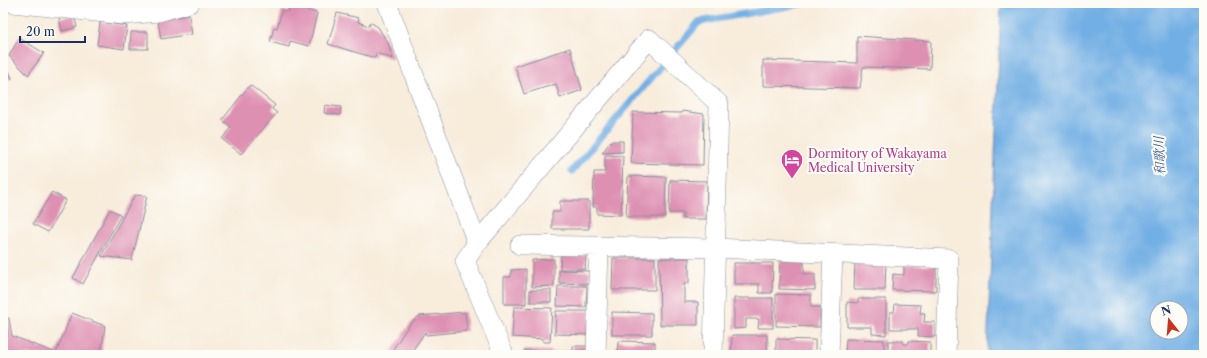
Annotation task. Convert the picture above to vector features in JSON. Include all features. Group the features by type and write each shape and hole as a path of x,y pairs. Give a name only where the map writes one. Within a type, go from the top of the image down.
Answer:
{"street":[{"path":"13,3 124,15 159,12 190,3"},
{"path":"385,3 477,243"},
{"path":"504,355 465,261 477,243 649,39 719,104 713,355"},
{"path":"520,245 715,248 948,259 946,355"},
{"path":"596,355 599,246"},
{"path":"829,355 833,253"}],"water":[{"name":"和歌川","path":"1001,3 1204,3 1204,355 987,355"}],"building":[{"path":"291,3 302,5 302,9 317,13 309,46 290,41 289,47 270,42 274,27 277,28 282,10 288,12"},
{"path":"337,13 359,18 358,22 369,26 370,22 378,27 388,43 393,59 376,53 375,58 328,44"},
{"path":"74,15 77,27 62,31 59,18"},
{"path":"189,15 192,34 161,39 158,21"},
{"path":"100,22 127,26 124,49 97,45"},
{"path":"131,32 148,32 148,49 130,49"},
{"path":"857,36 931,41 930,69 863,67 860,88 763,86 763,60 857,63"},
{"path":"19,38 44,53 28,75 9,56"},
{"path":"570,48 582,90 560,98 556,84 524,94 515,66"},
{"path":"3,60 12,78 3,82"},
{"path":"250,85 275,105 272,109 277,113 241,154 222,139 231,127 222,120"},
{"path":"325,105 341,107 340,115 324,113"},
{"path":"682,111 704,114 703,165 631,163 633,112 682,113"},
{"path":"611,141 623,141 623,152 602,153"},
{"path":"605,155 623,156 621,215 597,214 597,207 593,207 594,172 605,172"},
{"path":"628,176 666,177 665,217 626,217"},
{"path":"670,180 707,181 706,219 683,219 683,213 669,213"},
{"path":"52,192 66,200 48,232 33,224"},
{"path":"135,195 147,196 132,260 101,256"},
{"path":"560,201 589,201 589,229 552,229 552,212 560,212"},
{"path":"110,209 121,215 83,284 73,278"},
{"path":"561,255 586,255 585,269 560,269"},
{"path":"613,258 655,258 655,290 612,290"},
{"path":"659,258 689,258 689,283 684,284 684,302 698,302 698,325 660,325"},
{"path":"554,259 554,286 532,287 532,260"},
{"path":"780,261 804,262 804,274 815,274 815,290 779,289"},
{"path":"855,261 886,261 885,290 854,290"},
{"path":"734,263 773,263 772,293 759,293 759,284 734,284"},
{"path":"904,265 936,266 936,291 892,290 893,274 904,275"},
{"path":"526,269 526,304 504,304 504,277 511,277 511,270"},
{"path":"559,270 590,271 589,284 559,283"},
{"path":"558,286 587,286 586,307 557,306"},
{"path":"530,290 551,290 551,302 530,302"},
{"path":"776,294 811,295 811,307 820,307 820,327 776,326"},
{"path":"734,298 773,298 773,328 758,328 759,319 746,319 746,328 734,329"},
{"path":"858,299 886,299 886,335 872,334 872,327 847,327 847,302 858,303"},
{"path":"895,304 921,305 920,313 925,313 924,322 935,322 935,337 918,336 918,329 890,329 890,312 894,312"},
{"path":"514,307 552,308 550,342 543,342 543,339 512,337"},
{"path":"556,311 590,311 589,335 555,334"},
{"path":"465,312 467,331 426,335 425,332 410,354 389,355 409,325 419,316"},
{"path":"612,312 652,313 652,335 612,335"},
{"path":"72,313 105,326 101,355 3,355 3,319 9,318 12,336 56,353"},
{"path":"732,335 767,335 767,355 731,355"},
{"path":"776,339 815,340 815,355 776,355"},
{"path":"846,339 884,340 884,355 845,355"},
{"path":"618,341 655,342 655,355 617,355"},
{"path":"888,341 903,341 903,344 908,344 909,341 930,342 930,355 888,355"},
{"path":"573,346 589,346 589,355 553,355 553,352 573,351"},
{"path":"524,350 552,351 551,355 524,355"}],"waterway":[{"path":"572,171 699,22 806,3"}],"place":[{"name":"Dormitory of Wakayama Medical University","path":"792,180"}]}
